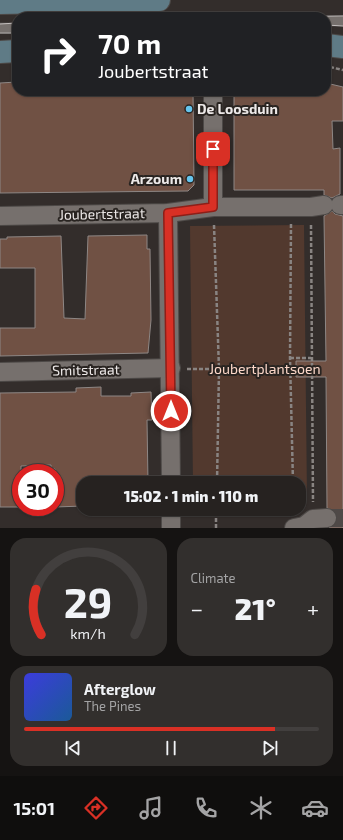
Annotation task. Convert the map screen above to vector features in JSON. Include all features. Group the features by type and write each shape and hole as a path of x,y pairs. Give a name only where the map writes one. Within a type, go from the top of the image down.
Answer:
{"main road":[{"path":"0,3 159,0"},
{"path":"331,46 343,47"},
{"path":"0,52 12,52"}],"street":[{"path":"212,96 213,207"},
{"name":"Joubertstraat","path":"0,216 168,213 213,207 330,205"},
{"path":"168,213 171,368 171,476"},
{"name":"Smitstraat","path":"0,372 171,368"},
{"path":"171,516 171,528"},
{"path":"294,528 304,526 318,519"}],"lane":[{"path":"331,21 343,21"},
{"path":"0,28 12,28"}],"path":[{"path":"331,68 343,70"},
{"path":"318,519 311,358 330,205"},
{"path":"213,207 219,369 217,476"},
{"path":"291,221 290,358 294,476"},
{"path":"290,358 311,358"},
{"path":"171,368 219,369"},
{"path":"216,516 216,528"}],"green space":[{"name":"Joubertplantsoen","path":"304,225 307,497 306,476 193,476 190,226"}],"building":[{"path":"12,82 12,96 193,96 194,185 188,191 0,193 0,83"},
{"path":"331,84 343,87 343,121 332,121 333,149 340,148 340,194 332,198 324,195 324,190 234,190 234,96 331,96"},
{"path":"332,211 335,214 343,216 343,528 329,528 336,523 337,518 335,512 327,508 326,377 296,377 296,361 326,361 324,216"},
{"path":"147,235 147,249 150,249 151,320 148,353 0,356 0,328 35,328 35,268 0,268 0,239 7,239 7,237 61,236 64,318 85,319 88,236"},
{"path":"101,387 101,396 131,396 131,393 151,392 152,420 147,420 148,476 76,476 76,506 64,507 64,464 12,464 12,507 0,507 0,393 76,392 76,388"}],"tunnel":[{"path":"327,518 343,518"}],"tram line":[{"path":"331,16 343,16"},
{"path":"0,24 12,23"},
{"path":"331,25 343,26"},
{"path":"0,33 12,33"}],"place":[{"name":"De Loosduin","path":"189,109"},
{"name":"Arzoum","path":"190,179"}],"route":[{"path":"171,411 168,213 213,207 213,149"}]}
